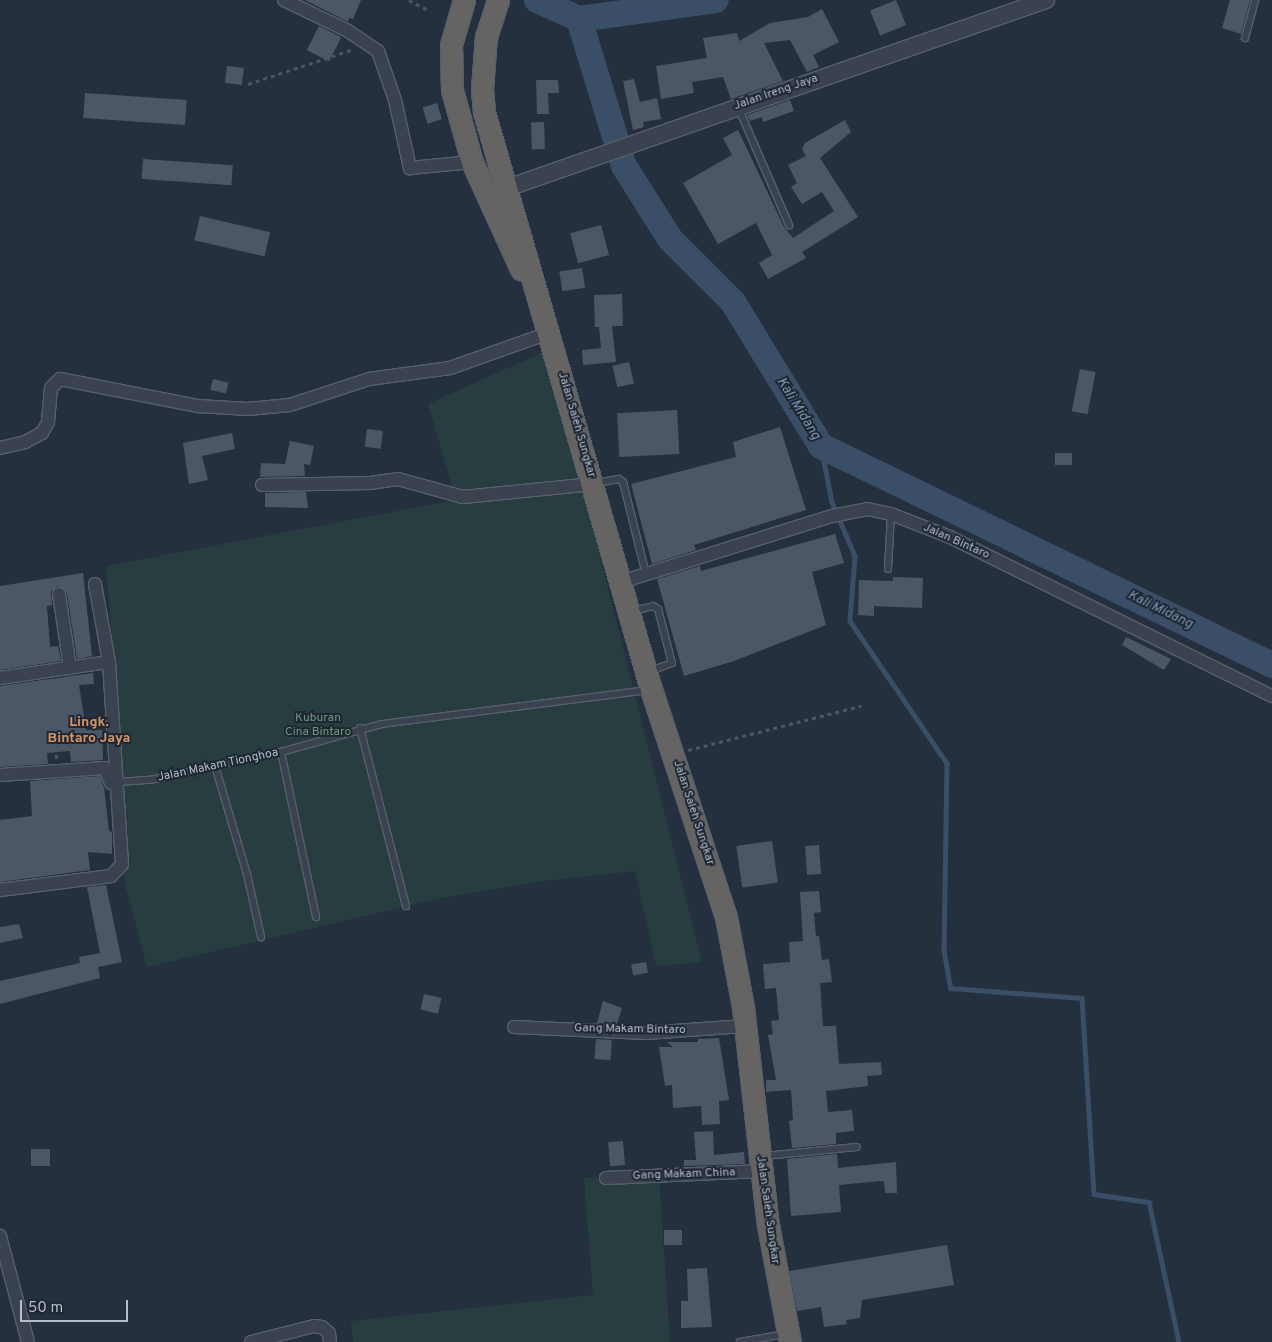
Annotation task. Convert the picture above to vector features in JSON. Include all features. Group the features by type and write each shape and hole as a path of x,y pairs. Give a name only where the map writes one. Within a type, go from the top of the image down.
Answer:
{"highway":[{"name":"Jalan Saleh Sungkar","path":"464,0 455,27 450,69 452,90 472,162 514,258 539,297"},
{"name":"Jalan Saleh Sungkar","path":"498,0 486,36 482,89 484,112 620,582 631,612 649,681 726,917 745,1026 761,1164 789,1338"}],"street":[{"path":"284,0 369,44 383,61 410,168 472,162"},
{"name":"Jalan Ireng Jaya","path":"507,188 593,156 1046,0"},
{"path":"0,448 25,442 42,433 48,422 51,388 60,379 198,406 248,409 290,405 369,379 450,368 549,333"},
{"path":"262,485 370,483 398,479 463,497 593,484"},
{"name":"Jalan Bintaro","path":"620,582 832,516 867,509 891,514 950,537 1272,696"},
{"path":"0,890 111,876 120,869 122,846 108,662 95,584"},
{"path":"59,594 70,668"},
{"path":"6,678 108,662"},
{"path":"0,775 58,769 105,768 111,783 118,782"},
{"name":"Gang Makam Bintaro","path":"514,1026 646,1033 745,1026"},
{"name":"Gang Makam China","path":"606,1178 761,1164"},
{"path":"0,1236 28,1342"},
{"path":"250,1342 314,1326 322,1327 329,1333 330,1342"}],"lane":[{"path":"1245,38 1255,0"},
{"path":"738,106 789,225"},
{"path":"593,484 619,479 624,482 646,574"},
{"path":"888,569 891,514"},
{"name":"Jalan Makam Tionghoa","path":"118,782 150,780 281,752 360,728 649,681"},
{"path":"360,728 406,906"},
{"path":"281,752 316,917"},
{"path":"215,766 245,867 261,937"},
{"path":"761,1164 857,1148"},
{"path":"740,1342 789,1338"}],"path":[{"path":"409,0 428,10"},
{"path":"248,84 369,44"},
{"path":"46,672 58,769"},
{"path":"6,678 24,773"},
{"path":"674,755 861,706"}],"green space":[{"name":"Kuburan Cina Bintaro","path":"548,350 702,962 656,966 635,871 543,881 442,898 147,967 123,876 128,832 106,566 456,500 428,404"},
{"path":"659,1176 670,1342 353,1342 351,1321 593,1295 584,1178"}],"building":[{"path":"305,0 361,0 353,19 349,18 348,22"},
{"path":"896,0 906,25 880,36 870,10"},
{"path":"1230,0 1250,0 1241,34 1222,28"},
{"path":"822,9 839,42 813,55 819,67 807,72 790,40 764,43 783,81 731,99 723,77 692,82 694,93 661,99 656,66 707,58 703,38 737,33 739,41 770,23 808,17"},
{"path":"319,26 341,37 329,61 307,50"},
{"path":"227,66 244,68 242,85 225,83"},
{"path":"634,79 640,102 657,98 661,119 643,122 644,127 633,130 623,81"},
{"path":"536,80 558,80 559,93 548,93 549,114 537,114"},
{"path":"85,93 187,100 185,125 83,118"},
{"path":"790,100 794,111 763,122 762,117 750,121 747,115"},
{"path":"437,103 442,119 428,124 423,107"},
{"path":"845,120 851,132 820,158 858,217 802,252 806,258 768,279 759,263 772,255 756,223 718,244 683,183 732,155 723,138 738,130 784,227 793,238 834,211 822,192 802,204 791,187 797,183 788,165 806,156 802,149 805,143"},
{"path":"531,122 544,122 545,149 532,149"},
{"path":"143,159 233,165 231,185 142,179"},
{"path":"200,216 270,232 265,257 194,240"},
{"path":"601,225 609,255 578,263 570,233"},
{"path":"582,268 585,288 562,291 559,272"},
{"path":"622,294 623,326 612,326 616,362 583,365 582,350 601,348 599,327 595,327 594,295"},
{"path":"629,362 634,383 617,387 612,366"},
{"path":"1080,369 1096,372 1088,414 1072,411"},
{"path":"213,379 229,383 226,394 210,390"},
{"path":"677,410 679,454 619,457 617,413"},
{"path":"780,427 806,510 694,545 696,550 652,564 631,484 736,457 733,442"},
{"path":"367,429 383,431 381,449 365,447"},
{"path":"232,433 235,449 202,456 208,480 189,484 183,443"},
{"path":"290,441 314,446 310,465 304,464 305,476 260,477 261,463 285,464"},
{"path":"1055,453 1072,453 1072,465 1055,465"},
{"path":"306,492 308,508 265,507 265,493"},
{"path":"835,534 844,563 812,572 826,625 734,661 684,676 657,579 700,566 701,571"},
{"path":"83,573 92,656 77,659 67,593 58,586 51,591 52,605 47,606 50,647 58,646 61,661 0,670 0,586"},
{"path":"893,577 923,578 922,608 874,606 874,616 858,615 859,580 893,581"},
{"path":"1126,637 1171,659 1164,670 1122,645"},
{"path":"93,673 94,684 79,685 86,730 102,730 103,760 71,762 70,751 47,753 48,764 0,767 0,686"},
{"path":"100,776 104,787 109,831 112,832 112,854 88,852 90,870 0,882 0,820 32,816 30,781"},
{"path":"772,841 778,883 742,888 736,846"},
{"path":"819,845 821,874 807,875 805,846"},
{"path":"106,885 122,962 98,967 100,978 0,1004 0,981 80,963 79,957 100,953 87,887"},
{"path":"819,891 821,912 814,913 816,936 819,936 822,960 829,959 832,982 820,983 823,1026 836,1026 839,1064 881,1062 882,1075 867,1076 868,1086 826,1091 828,1112 852,1110 854,1131 836,1133 836,1144 792,1148 789,1121 793,1120 791,1090 766,1092 766,1080 776,1080 768,1035 773,1034 771,1021 779,1020 776,988 765,989 763,964 790,962 789,942 803,941 800,892"},
{"path":"19,924 23,938 0,943 0,927"},
{"path":"646,962 648,973 633,975 631,965"},
{"path":"424,994 442,998 438,1014 420,1010"},
{"path":"603,1001 622,1008 617,1024 597,1023"},
{"path":"719,1038 729,1100 719,1101 720,1124 702,1125 701,1106 673,1108 672,1085 665,1086 659,1047 673,1047 667,1042 698,1042 698,1039"},
{"path":"596,1039 612,1040 611,1060 595,1059"},
{"path":"713,1131 714,1155 744,1152 745,1164 684,1166 684,1160 696,1160 694,1132"},
{"path":"623,1141 625,1165 610,1166 608,1142"},
{"path":"31,1149 50,1149 50,1166 31,1166"},
{"path":"837,1154 838,1168 896,1162 897,1193 885,1193 884,1182 881,1181 839,1185 841,1212 791,1216 787,1159"},
{"path":"664,1230 682,1230 682,1245 664,1245"},
{"path":"947,1245 954,1285 862,1300 860,1318 846,1320 847,1324 824,1327 821,1307 797,1311 789,1271"},
{"path":"707,1268 712,1327 681,1328 681,1301 688,1301 687,1269"}],"waterway":[{"path":"537,0 579,19 716,0"},
{"name":"Kali Midang","path":"579,19 624,166 670,239 733,302 821,446 1272,665"},
{"path":"821,446 832,502 855,556 850,621 947,763 944,950 951,988 1082,998 1094,1194 1149,1202 1179,1342"}],"district":[{"name":"Lingk. Bintaro Jaya","path":"89,732"}]}
